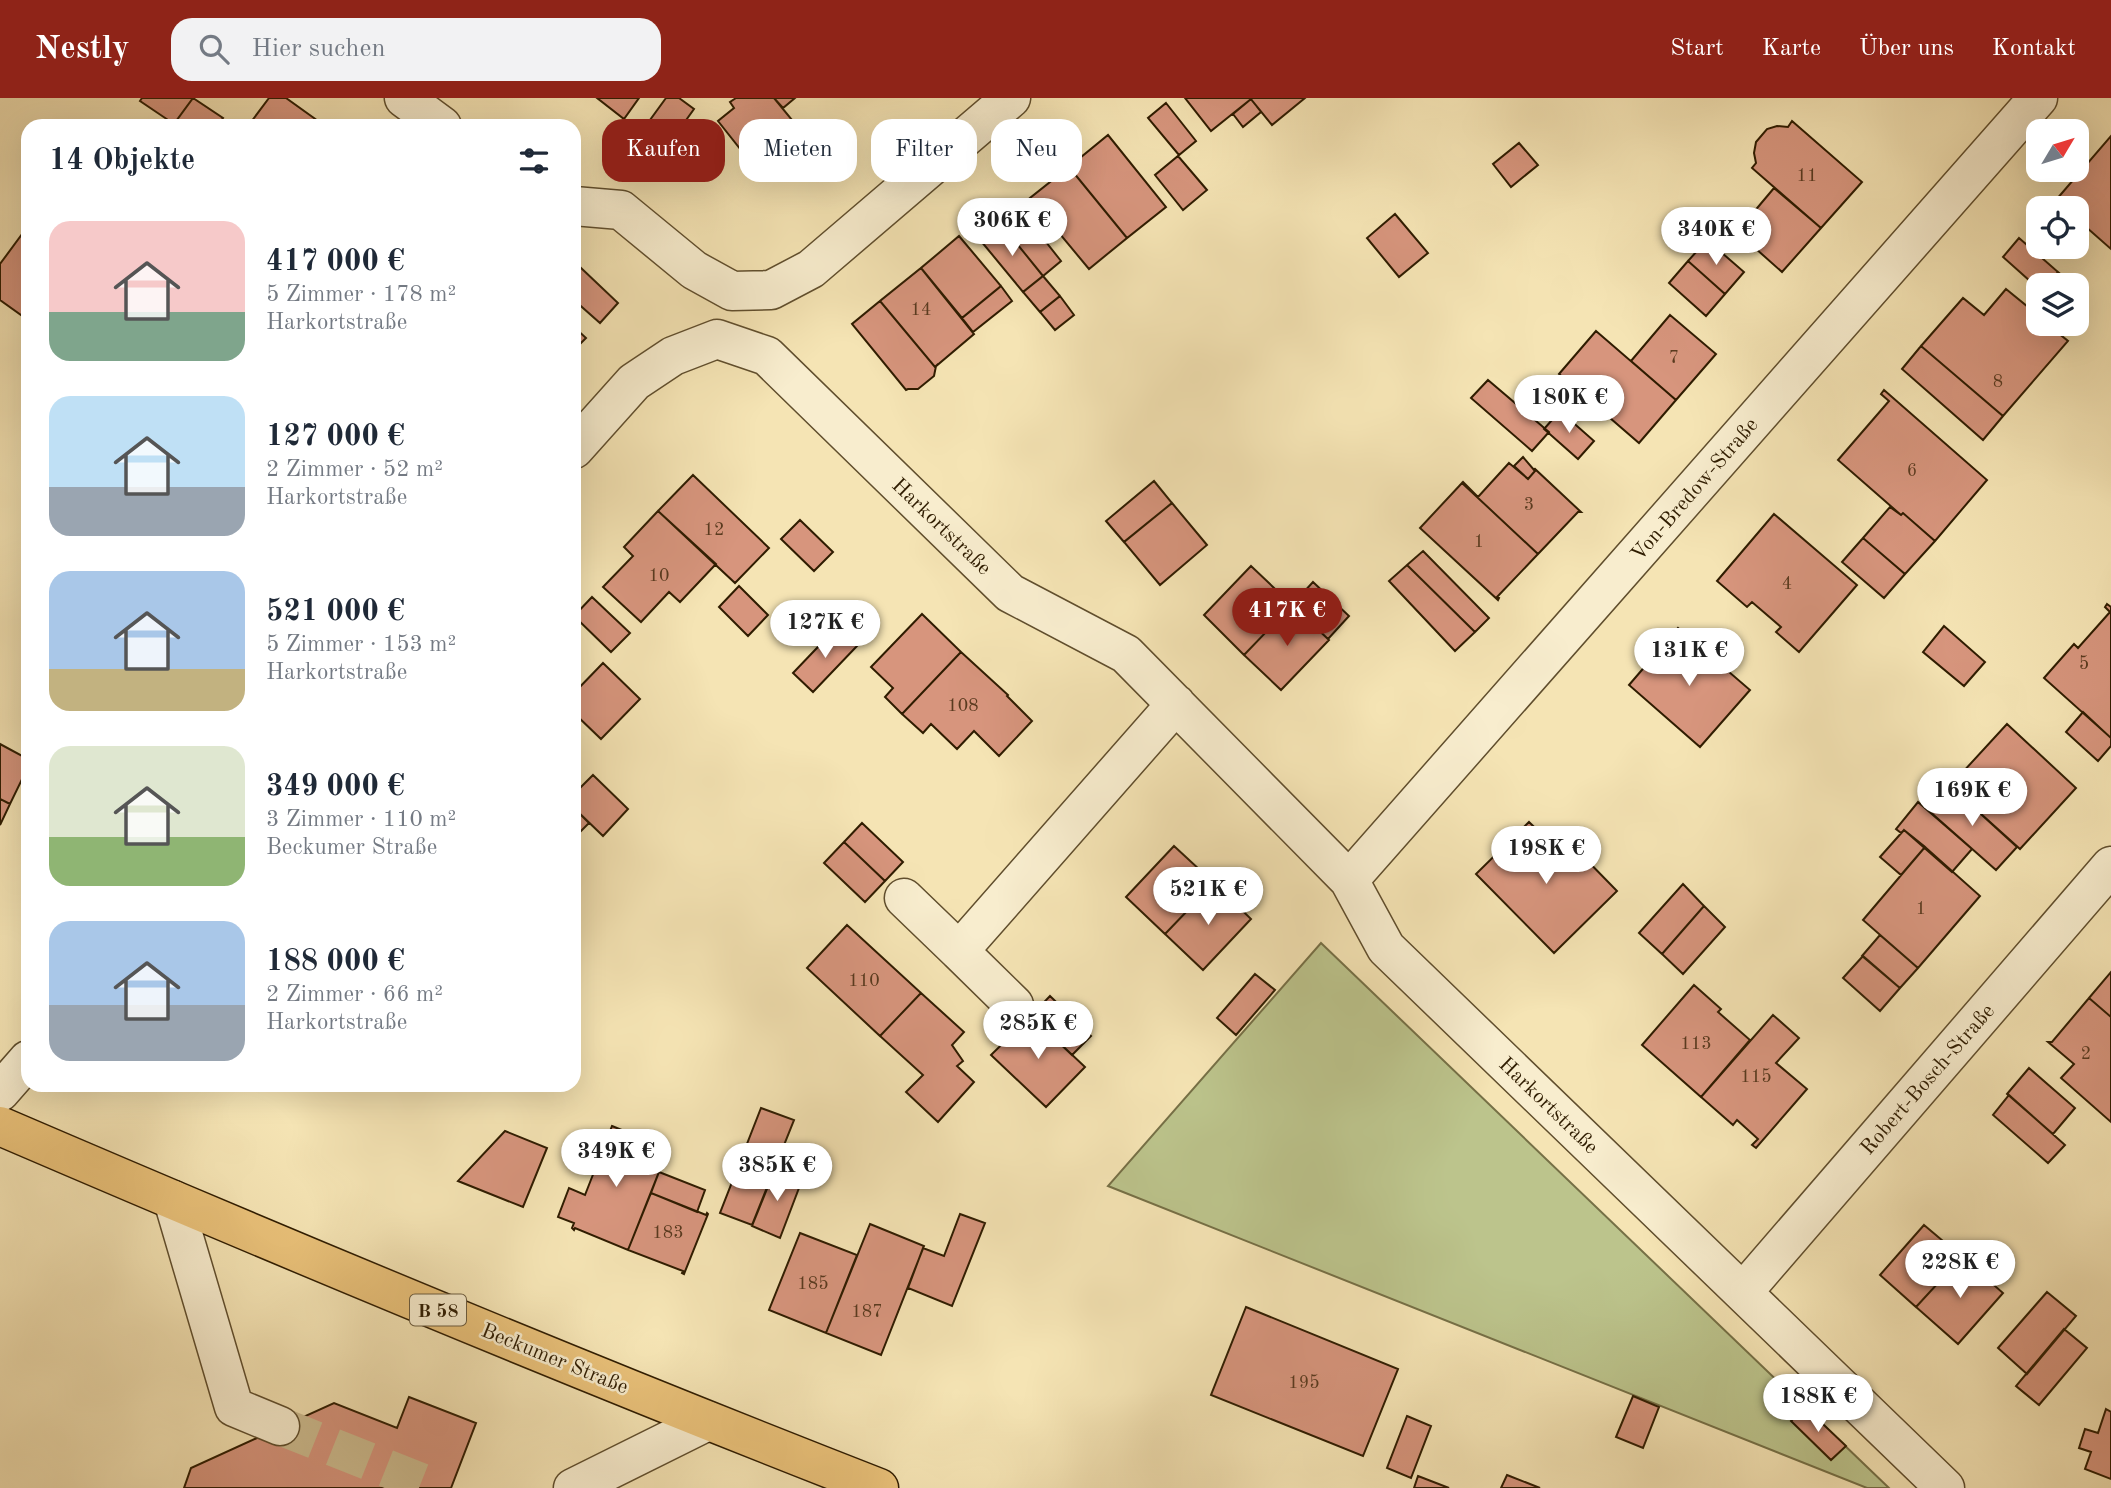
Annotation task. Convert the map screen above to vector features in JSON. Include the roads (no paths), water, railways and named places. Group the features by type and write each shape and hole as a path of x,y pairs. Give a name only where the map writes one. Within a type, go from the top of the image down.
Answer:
{"main road":[{"name":"Beckumer Straße","path":"0,1126 708,1421 879,1488"}],"street":[{"path":"404,98 432,119"},
{"path":"581,207 621,210 694,270 732,291 771,290 811,269 1011,98"},
{"name":"Von-Bredow-Straße","path":"1349,880 2038,98"},
{"name":"Harkortstraße","path":"581,441 634,382 673,356 717,339 767,356 1010,593 1126,654 1349,880 1386,948 1945,1488"},
{"path":"959,951 1176,704"},
{"name":"Robert-Bosch-Straße","path":"1743,1292 2111,866"},
{"path":"904,898 1014,1005"},
{"path":"0,1092 21,1068"},
{"path":"173,1200 234,1407 280,1426"},
{"path":"573,1488 708,1421"}],"tunnel":[{"path":"280,1426 436,1488"}]}
